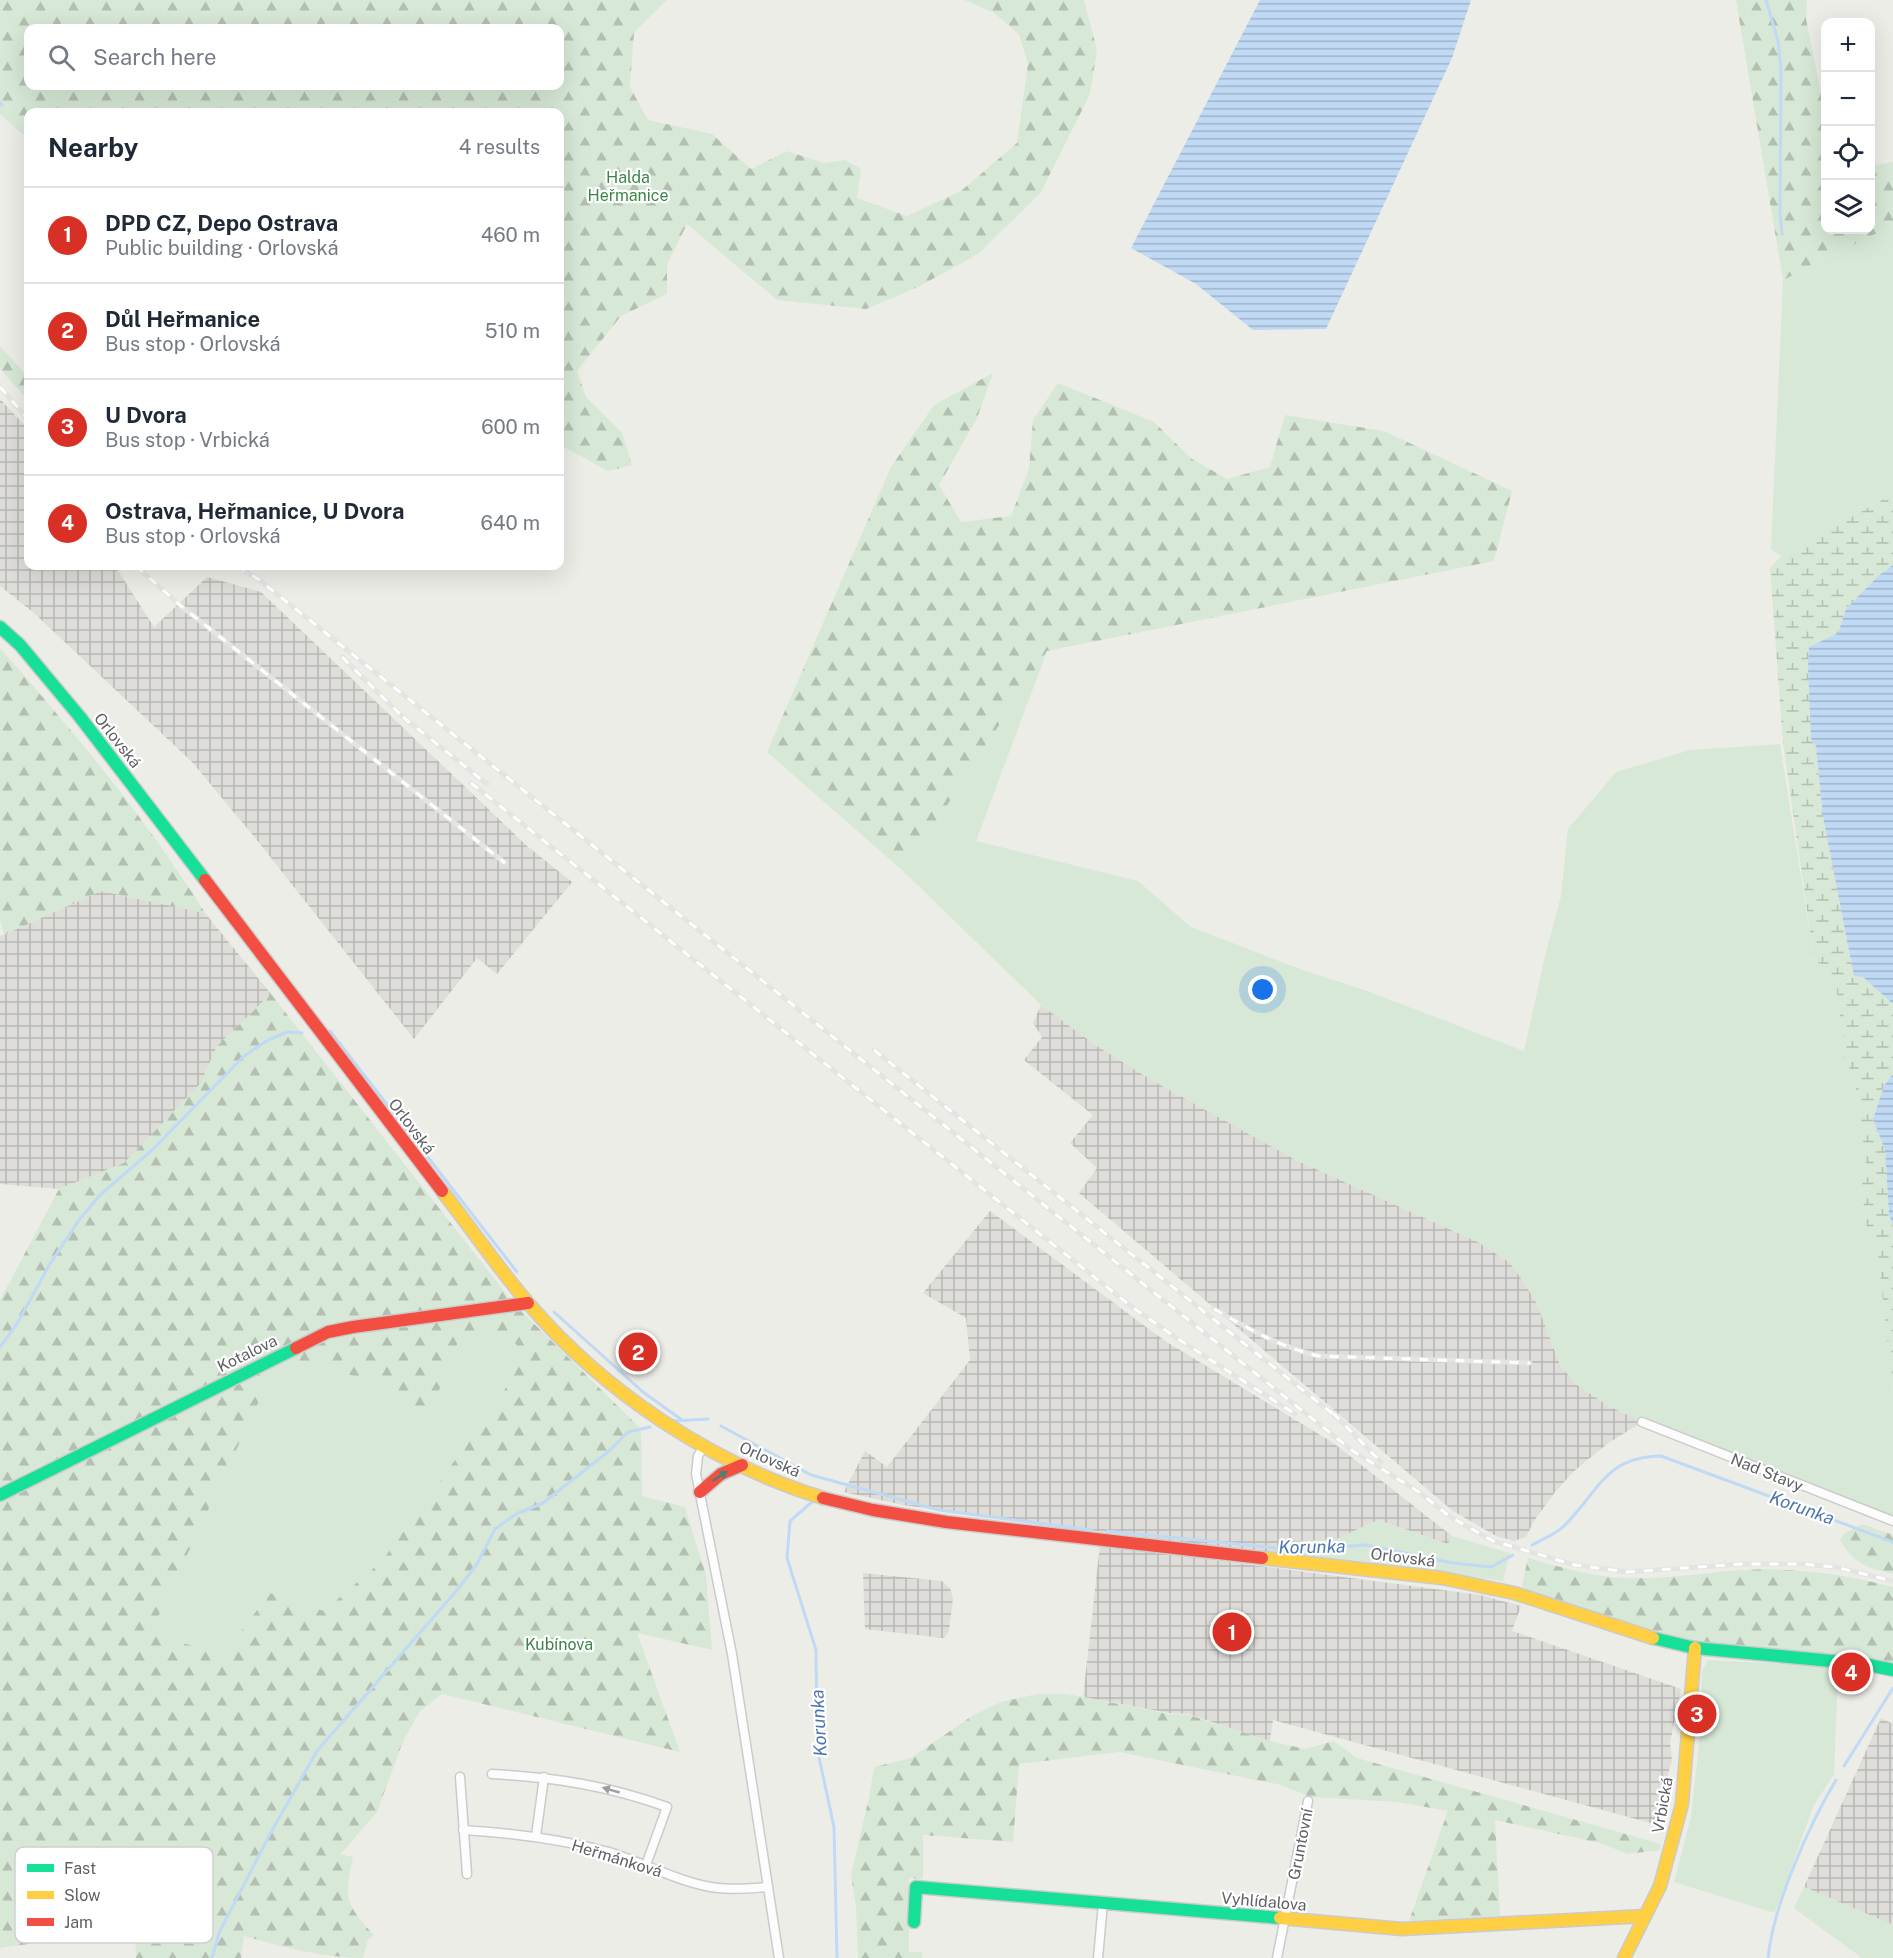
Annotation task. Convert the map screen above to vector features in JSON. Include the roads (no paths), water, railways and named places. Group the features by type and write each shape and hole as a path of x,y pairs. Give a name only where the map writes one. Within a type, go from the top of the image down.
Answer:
{"main road":[{"name":"Orlovská","path":"0,627 27,653 80,717 528,1303 574,1351 615,1388 659,1420 704,1446 785,1485 828,1500 889,1513 946,1522 1442,1578 1514,1593 1647,1636 1695,1648 1864,1664 1893,1670"},
{"name":"Kotalova","path":"0,1495 328,1332 455,1310 528,1303"},
{"path":"700,1492 722,1474 742,1465"},
{"name":"Vrbická","path":"1624,1958 1660,1886 1682,1804 1695,1648"},
{"name":"Vyhlídalova","path":"914,1922 916,1887 1402,1929 1645,1916"}],"street":[{"name":"Nad Stavy","path":"1642,1422 1893,1521"},
{"path":"704,1446 698,1456 696,1466 725,1613 779,1958"},
{"path":"492,1774 544,1777 595,1785 667,1807 646,1865"},
{"path":"536,1836 544,1777"},
{"path":"460,1778 467,1874"},
{"name":"Gruntovní","path":"1277,1958 1308,1801"},
{"name":"Heřmánková","path":"463,1830 536,1836 609,1852 700,1885 717,1888 768,1887"},
{"path":"1098,1958 1103,1903"}],"water":[{"path":"1260,0 1471,0 1452,58 1326,329 1253,330 1196,284 1131,248"},
{"path":"1893,565 1893,1004 1863,977 1854,976 1823,817 1816,746 1811,739 1808,666 1809,647 1838,633 1846,609 1878,576"},
{"path":"1893,1074 1893,1226 1889,1214 1885,1150 1873,1119 1884,1086"}],"waterway":[{"path":"1766,0 1778,41 1781,69 1780,213 1782,234"},
{"path":"330,1031 517,1272"},
{"path":"0,1347 18,1322 50,1264 79,1220 100,1195 151,1151 244,1056 268,1040 288,1032 302,1033"},
{"path":"554,1312 643,1392 682,1420"},
{"path":"673,1421 708,1419"},
{"name":"Korunka","path":"721,1426 811,1475 939,1510 1091,1530"},
{"path":"212,1958 219,1933 270,1834 317,1751 458,1589 477,1564 495,1529 516,1514 543,1503 609,1451 628,1432 650,1427"},
{"name":"Korunka","path":"1532,1545 1564,1526 1614,1470 1642,1458 1661,1456 1893,1542"},
{"name":"Korunka","path":"813,1501 790,1521 787,1558 816,1650 817,1748 834,1827 837,1958"},
{"name":"Korunka","path":"1107,1531 1298,1550 1366,1545 1453,1563 1491,1567 1513,1555"},
{"path":"1844,1766 1893,1688"},
{"path":"1768,1958 1777,1915 1794,1866 1836,1780"}],"railway":[{"path":"0,387 24,414"},
{"path":"140,570 181,606 505,863"},
{"path":"243,570 258,579 1353,1451 1419,1492 1449,1516 1493,1541 1575,1565 1628,1572 1742,1564 1802,1564 1835,1567 1893,1581"},
{"path":"342,657 409,723"},
{"path":"403,717 487,784"},
{"path":"471,783 1132,1307 1295,1414"},
{"path":"874,1050 1338,1418"},
{"path":"1214,1309 1277,1342 1318,1356 1530,1363"},
{"path":"1333,1413 1381,1462"}],"place":[{"name":"Důl Heřmanice","path":"638,1352"},
{"name":"DPD CZ, Depo Ostrava","path":"1232,1632"},
{"name":"Ostrava, Heřmanice, U Dvora","path":"1851,1672"},
{"name":"U Dvora","path":"1697,1714"}],"park label":[{"name":"Halda Heřmanice","path":"628,186"},
{"name":"Kubínova","path":"559,1644"}]}
